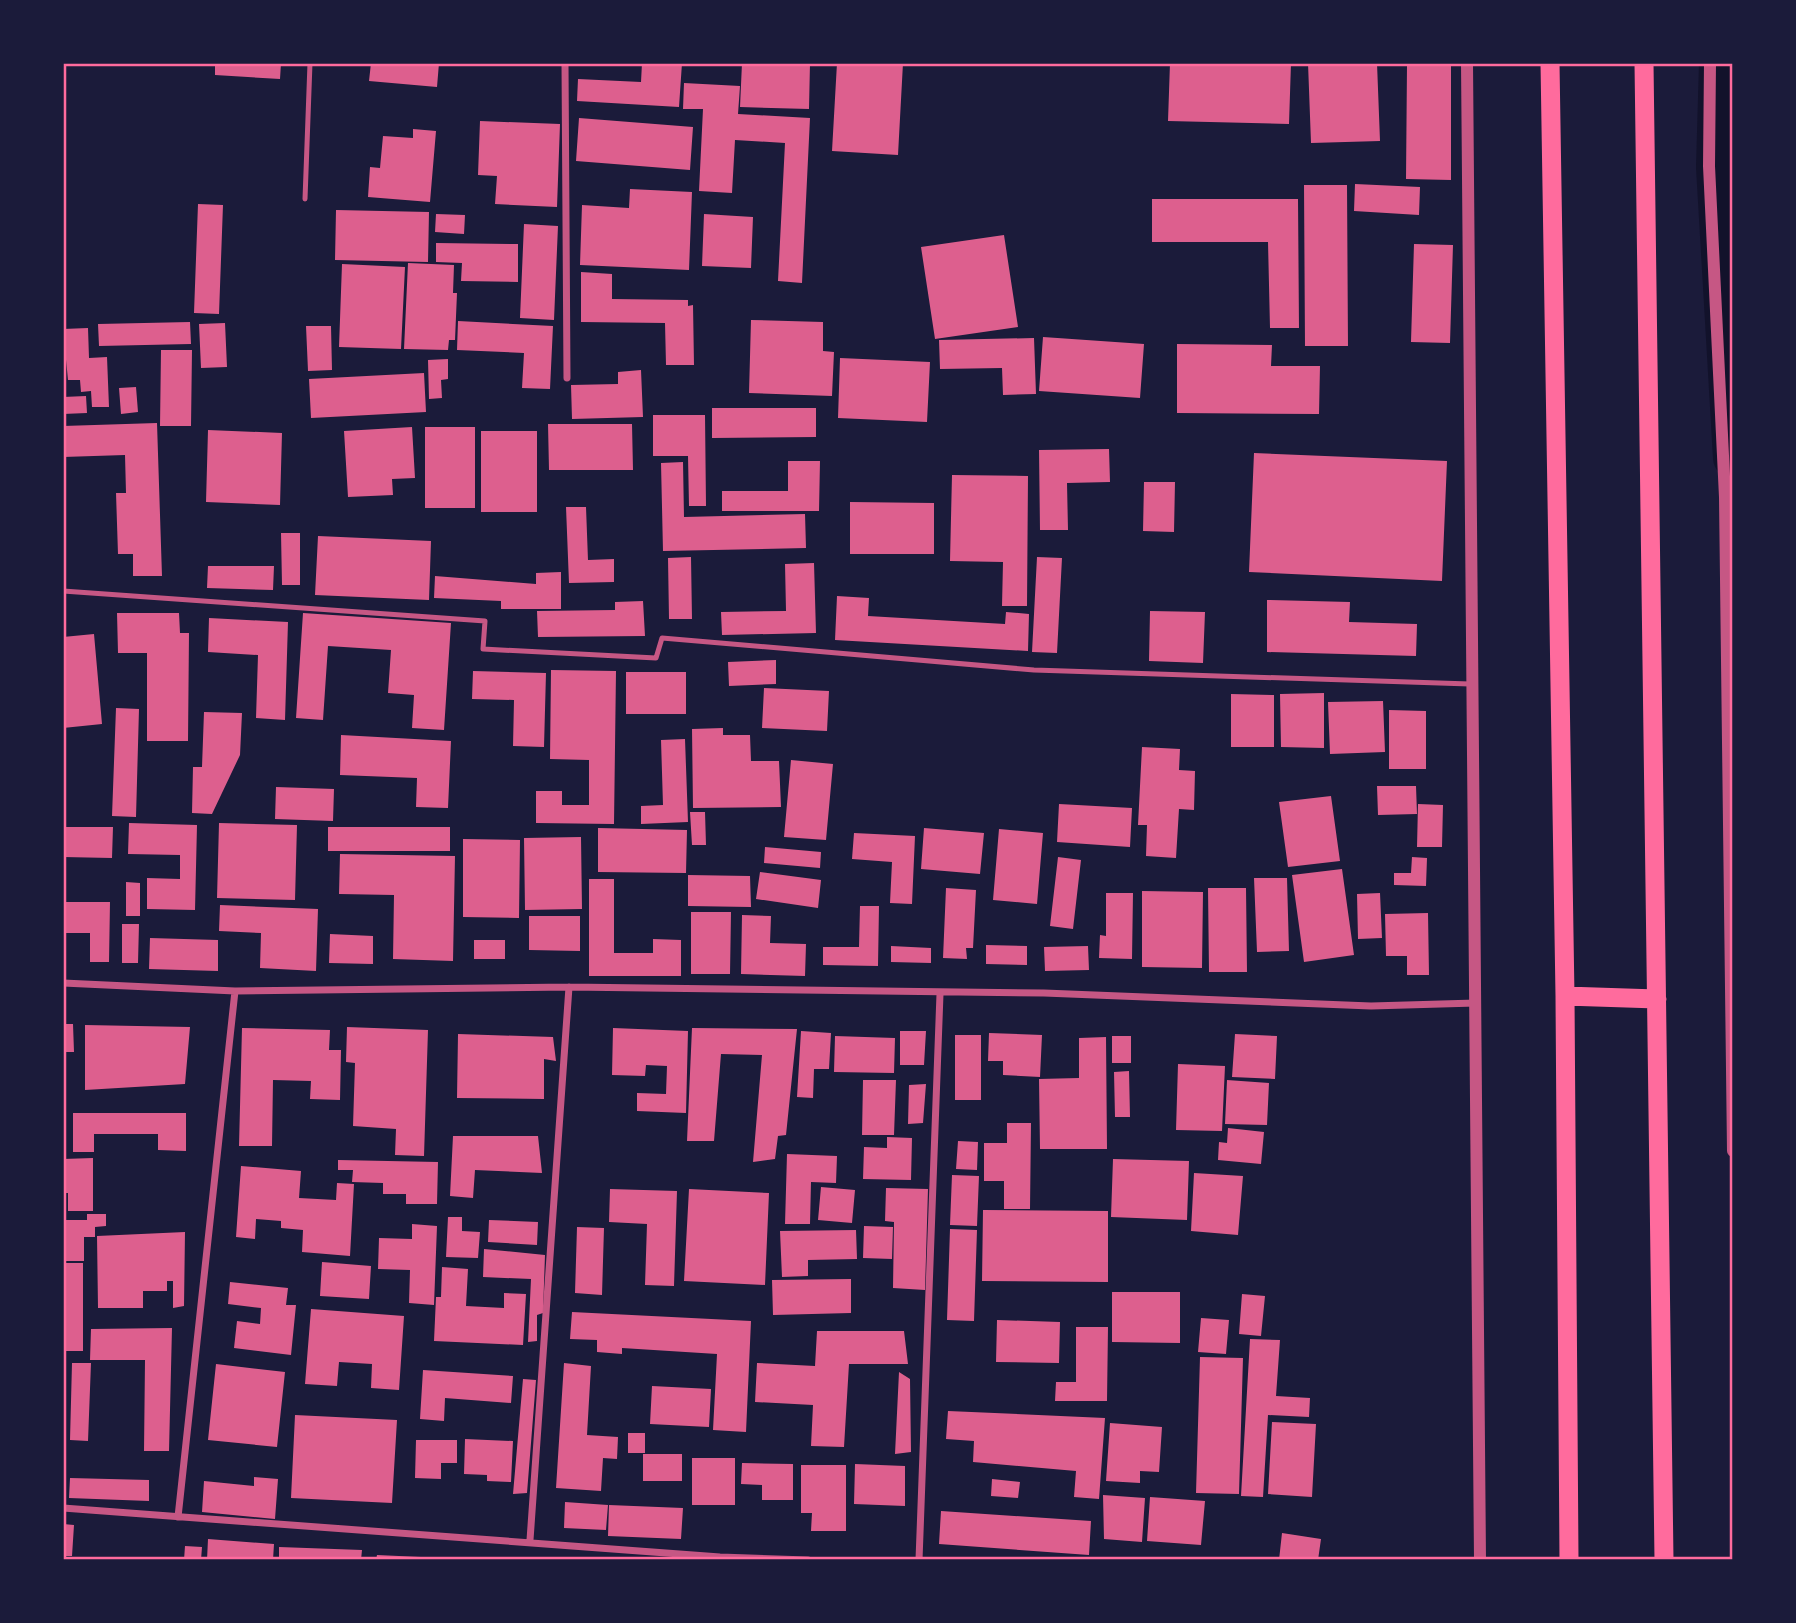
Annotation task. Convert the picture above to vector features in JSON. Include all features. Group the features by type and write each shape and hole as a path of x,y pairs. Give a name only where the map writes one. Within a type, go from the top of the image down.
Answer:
{"highway":[{"path":"1550,63 1565,996 1569,1560"},
{"path":"1644,63 1664,1560"},
{"path":"1565,996 1657,999"}],"street":[{"path":"565,63 567,377"},
{"path":"1467,63 1479,1560"},
{"path":"1710,63 1709,166 1729,497 1733,1151"},
{"path":"63,983 235,991 569,987 940,994 1044,993 1371,1006 1476,1003"},
{"path":"530,1540 569,987"},
{"path":"178,1517 235,991"},
{"path":"919,1560 940,994"},
{"path":"63,1508 530,1540 720,1557 807,1560"}],"lane":[{"path":"305,199 310,63"},
{"path":"63,591 485,621 484,649 656,658 662,638 1034,670 1473,684"}],"building":[{"path":"215,63 281,63 280,79 215,75"},
{"path":"371,63 439,63 437,87 369,81"},
{"path":"642,63 682,63 679,107 577,101 578,79 641,82"},
{"path":"742,63 810,63 809,109 740,107"},
{"path":"837,63 903,63 898,155 832,151"},
{"path":"1170,63 1291,63 1289,124 1168,121"},
{"path":"1308,63 1377,63 1380,141 1311,143"},
{"path":"1407,65 1451,65 1451,180 1406,179"},
{"path":"684,83 740,86 738,114 810,118 802,283 778,281 785,143 735,140 732,193 699,191 703,109 683,109"},
{"path":"579,118 693,127 690,170 576,161"},
{"path":"480,121 560,124 557,207 495,204 497,176 478,175"},
{"path":"413,129 436,131 430,202 368,197 370,167 380,168 383,136 413,138"},
{"path":"1355,184 1420,187 1419,215 1354,211"},
{"path":"1304,185 1347,185 1348,346 1305,346"},
{"path":"630,189 692,192 689,270 580,265 582,205 629,208"},
{"path":"1152,199 1298,199 1299,328 1270,328 1268,242 1152,242"},
{"path":"198,204 223,205 219,314 194,313"},
{"path":"336,210 429,212 428,262 335,260"},
{"path":"436,214 465,215 464,234 435,232"},
{"path":"704,214 753,217 751,268 702,266"},
{"path":"524,224 558,226 554,320 520,318"},
{"path":"1004,235 1018,327 935,339 921,247"},
{"path":"436,243 518,244 518,282 461,281 462,263 436,262"},
{"path":"1414,244 1453,245 1450,343 1411,342"},
{"path":"408,263 454,265 453,293 457,293 455,340 449,340 448,350 404,349"},
{"path":"342,264 405,267 401,349 339,347"},
{"path":"581,272 612,274 612,299 688,300 688,306 693,305 694,365 666,365 665,323 581,322"},
{"path":"751,320 823,322 823,351 834,352 832,396 749,393"},
{"path":"458,321 553,326 550,389 522,388 524,353 457,350"},
{"path":"190,322 191,344 99,346 98,324"},
{"path":"225,323 227,367 201,368 199,324"},
{"path":"306,326 331,326 332,370 308,371"},
{"path":"88,328 89,358 107,357 109,407 92,407 91,391 81,392 80,380 68,380 63,329"},
{"path":"1043,337 1144,344 1140,398 1039,391"},
{"path":"1034,338 1036,394 1003,395 1002,368 940,369 939,340"},
{"path":"1177,344 1272,345 1271,366 1320,366 1319,414 1177,413"},
{"path":"161,350 192,350 191,426 160,426"},
{"path":"840,358 930,362 927,422 838,418"},
{"path":"448,359 448,379 441,380 442,398 429,399 428,360"},
{"path":"641,370 643,417 572,419 571,385 618,384 618,372"},
{"path":"424,373 426,412 311,418 309,379"},
{"path":"136,387 138,412 121,414 119,388"},
{"path":"86,396 87,413 63,414 63,397"},
{"path":"712,408 816,408 816,437 712,438"},
{"path":"653,415 705,415 706,506 689,506 688,456 653,456"},
{"path":"157,423 162,576 133,576 133,554 118,554 116,493 126,493 125,455 63,457 63,426"},
{"path":"548,424 632,424 633,470 549,470"},
{"path":"412,427 415,478 392,479 393,495 348,497 344,431"},
{"path":"425,427 475,427 475,508 425,508"},
{"path":"208,430 282,433 280,505 206,502"},
{"path":"481,431 537,431 537,512 481,512"},
{"path":"1109,449 1110,482 1067,483 1068,530 1040,530 1039,450"},
{"path":"1254,453 1447,461 1442,581 1249,572"},
{"path":"788,461 820,461 819,511 722,511 722,491 788,491"},
{"path":"683,462 684,517 805,514 806,548 663,551 661,463"},
{"path":"952,475 1028,476 1027,606 1002,606 1003,562 950,561"},
{"path":"1144,482 1175,482 1174,532 1143,531"},
{"path":"850,502 934,503 934,554 850,554"},
{"path":"566,507 586,507 588,560 614,559 614,582 569,583"},
{"path":"281,533 300,533 300,585 282,585"},
{"path":"318,536 431,541 429,600 315,595"},
{"path":"691,557 692,619 669,619 668,558"},
{"path":"1037,557 1062,558 1057,653 1032,652"},
{"path":"814,563 816,633 722,635 721,612 786,611 785,564"},
{"path":"208,566 274,566 273,590 207,588"},
{"path":"561,572 561,609 501,609 501,601 434,598 435,576 536,584 536,573"},
{"path":"837,596 869,598 868,616 1005,624 1006,612 1029,614 1028,651 835,640"},
{"path":"1267,600 1350,602 1349,622 1417,624 1416,656 1267,652"},
{"path":"643,601 645,636 538,637 537,611 615,610 615,602"},
{"path":"1150,611 1205,612 1203,663 1149,661"},
{"path":"117,613 179,613 180,633 189,633 188,741 147,741 147,653 118,653"},
{"path":"303,613 451,623 444,730 412,728 414,695 388,693 391,650 328,646 323,720 296,718"},
{"path":"209,618 288,622 285,720 256,718 258,655 208,652"},
{"path":"94,634 102,724 63,728 63,637"},
{"path":"776,660 776,684 729,686 728,662"},
{"path":"551,670 616,671 614,824 536,823 536,791 562,791 562,805 589,805 589,760 550,759"},
{"path":"473,671 546,673 544,747 513,746 514,700 472,699"},
{"path":"626,672 686,672 686,714 626,714"},
{"path":"764,688 829,691 827,731 762,728"},
{"path":"1324,693 1324,748 1281,747 1280,694"},
{"path":"1231,694 1274,695 1274,747 1231,747"},
{"path":"1383,701 1385,752 1330,754 1328,702"},
{"path":"116,708 139,709 136,817 112,816"},
{"path":"1389,710 1426,711 1426,769 1389,769"},
{"path":"204,712 242,713 240,755 212,814 192,813 193,767 202,767"},
{"path":"723,728 723,735 750,735 751,761 779,761 781,807 693,808 692,729"},
{"path":"341,735 451,741 448,808 416,807 417,778 340,775"},
{"path":"685,739 688,822 641,824 641,806 663,805 661,740"},
{"path":"1142,747 1180,749 1179,770 1195,771 1194,810 1179,809 1176,858 1146,856 1147,825 1138,825"},
{"path":"791,760 833,764 826,840 784,837"},
{"path":"1377,786 1416,786 1417,814 1378,815"},
{"path":"276,787 334,789 333,821 275,819"},
{"path":"1331,796 1340,861 1288,867 1279,802"},
{"path":"1059,804 1132,808 1130,847 1057,842"},
{"path":"1418,804 1443,805 1442,847 1417,847"},
{"path":"690,812 705,812 706,845 692,845"},
{"path":"129,823 197,825 195,910 147,909 147,878 180,879 180,855 128,854"},
{"path":"219,823 297,825 295,900 217,898"},
{"path":"63,827 113,827 112,858 63,857"},
{"path":"328,827 450,827 450,851 328,851"},
{"path":"598,828 687,830 686,873 598,872"},
{"path":"924,828 984,833 980,874 921,869"},
{"path":"999,829 1043,833 1037,904 993,900"},
{"path":"854,833 915,836 912,904 890,903 892,862 852,859"},
{"path":"581,837 582,909 525,910 524,838"},
{"path":"463,839 520,840 519,918 463,917"},
{"path":"765,847 821,852 820,868 764,863"},
{"path":"340,854 455,856 453,961 393,959 394,895 339,894"},
{"path":"1058,857 1081,860 1073,929 1050,926"},
{"path":"1412,857 1427,858 1426,886 1394,885 1394,873 1411,873"},
{"path":"1342,869 1354,955 1304,962 1292,875"},
{"path":"760,872 821,880 818,908 756,899"},
{"path":"688,875 750,876 751,907 688,906"},
{"path":"1254,878 1287,878 1289,951 1257,952"},
{"path":"589,879 614,879 614,953 653,953 653,939 681,940 681,976 589,976"},
{"path":"126,882 140,883 140,916 126,916"},
{"path":"946,888 976,890 973,948 966,948 967,959 943,958"},
{"path":"1208,888 1246,888 1247,972 1209,972"},
{"path":"1142,891 1203,892 1202,968 1142,967"},
{"path":"1106,893 1133,893 1132,959 1099,958 1100,935 1106,936"},
{"path":"1380,893 1382,938 1358,939 1357,894"},
{"path":"63,902 110,902 109,962 90,962 90,933 63,933"},
{"path":"220,905 318,909 316,971 260,968 261,933 219,931"},
{"path":"860,906 879,906 878,966 823,965 823,947 859,947"},
{"path":"691,912 731,912 730,974 691,974"},
{"path":"1428,913 1429,975 1407,975 1407,956 1386,956 1385,914"},
{"path":"742,915 771,916 770,943 806,944 805,976 741,974"},
{"path":"529,916 580,916 580,951 529,950"},
{"path":"122,924 139,924 138,963 122,963"},
{"path":"330,934 373,936 373,964 329,963"},
{"path":"150,938 218,940 218,971 149,969"},
{"path":"474,940 505,940 505,959 474,959"},
{"path":"986,945 1027,946 1027,965 986,964"},
{"path":"891,946 931,948 931,963 891,962"},
{"path":"1088,946 1089,970 1045,971 1044,947"},
{"path":"63,1024 73,1024 74,1052 63,1052"},
{"path":"85,1025 190,1027 185,1084 85,1090"},
{"path":"347,1027 428,1030 424,1156 395,1155 396,1129 353,1126 355,1063 346,1062"},
{"path":"242,1028 330,1030 329,1050 341,1050 340,1100 310,1099 311,1081 273,1080 272,1146 239,1146"},
{"path":"613,1028 688,1031 686,1113 637,1111 637,1093 666,1094 667,1066 646,1065 645,1076 612,1075"},
{"path":"692,1028 797,1029 786,1135 778,1136 775,1159 753,1162 762,1055 721,1054 714,1141 687,1141"},
{"path":"801,1031 831,1033 829,1069 814,1069 813,1098 797,1097"},
{"path":"900,1031 926,1031 924,1065 900,1065"},
{"path":"989,1033 1042,1035 1040,1077 1003,1075 1003,1061 988,1061"},
{"path":"458,1034 553,1037 556,1061 544,1059 544,1099 457,1098"},
{"path":"1235,1034 1277,1036 1275,1079 1232,1077"},
{"path":"955,1035 981,1035 981,1100 955,1100"},
{"path":"835,1036 895,1038 894,1073 834,1072"},
{"path":"1112,1036 1131,1036 1131,1063 1112,1063"},
{"path":"1106,1037 1107,1149 1040,1149 1039,1079 1079,1078 1079,1038"},
{"path":"1178,1064 1225,1066 1222,1131 1176,1130"},
{"path":"1129,1071 1130,1117 1115,1117 1114,1072"},
{"path":"863,1080 896,1080 894,1135 862,1135"},
{"path":"1227,1080 1269,1083 1267,1125 1225,1124"},
{"path":"926,1084 923,1123 908,1124 909,1085"},
{"path":"73,1113 186,1113 186,1151 158,1150 158,1134 94,1134 94,1152 73,1152"},
{"path":"1007,1123 1031,1123 1030,1209 1004,1209 1004,1181 984,1181 984,1143 1007,1143"},
{"path":"1228,1128 1264,1132 1261,1164 1218,1160 1219,1142 1227,1143"},
{"path":"453,1136 538,1136 542,1173 475,1170 473,1198 450,1196"},
{"path":"887,1137 912,1138 911,1180 863,1179 864,1147 887,1148"},
{"path":"958,1141 978,1142 977,1170 956,1169"},
{"path":"787,1154 837,1156 836,1183 811,1182 810,1224 785,1224"},
{"path":"93,1158 93,1211 68,1211 68,1193 63,1193 63,1159"},
{"path":"1113,1159 1189,1161 1187,1220 1111,1217"},
{"path":"338,1160 438,1162 437,1204 406,1204 406,1194 383,1194 383,1183 352,1182 353,1170 338,1170"},
{"path":"241,1166 301,1171 299,1198 336,1200 337,1183 354,1184 350,1256 302,1252 303,1230 281,1228 281,1221 256,1219 255,1239 236,1237"},
{"path":"1194,1173 1243,1176 1238,1235 1191,1231"},
{"path":"952,1175 979,1176 977,1226 950,1225"},
{"path":"821,1187 855,1190 852,1223 818,1220"},
{"path":"886,1188 928,1189 925,1290 893,1288 894,1222 885,1221"},
{"path":"610,1189 677,1191 674,1286 645,1285 647,1224 609,1222"},
{"path":"689,1189 769,1193 765,1285 684,1281"},
{"path":"983,1210 1108,1211 1108,1282 982,1281"},
{"path":"87,1214 106,1214 106,1226 95,1227 95,1237 84,1237 84,1261 63,1261 63,1220 87,1220"},
{"path":"448,1217 462,1217 462,1231 480,1232 478,1258 446,1257"},
{"path":"489,1220 538,1222 537,1245 488,1242"},
{"path":"412,1224 437,1226 434,1305 409,1303 410,1270 378,1269 379,1238 412,1239"},
{"path":"864,1226 893,1227 892,1259 863,1258"},
{"path":"577,1227 604,1228 602,1295 575,1293"},
{"path":"950,1229 977,1230 974,1321 947,1320"},
{"path":"856,1230 857,1259 808,1260 808,1276 782,1277 780,1231"},
{"path":"185,1232 184,1306 173,1308 173,1281 167,1281 167,1291 143,1291 143,1308 98,1308 97,1236"},
{"path":"484,1249 545,1255 543,1313 537,1315 537,1341 528,1342 531,1279 483,1277"},
{"path":"322,1262 371,1266 369,1299 320,1296"},
{"path":"63,1263 83,1263 83,1351 63,1351"},
{"path":"442,1267 468,1269 466,1306 504,1308 504,1293 526,1294 523,1345 434,1341 436,1297 441,1297"},
{"path":"851,1279 851,1313 773,1315 772,1280"},
{"path":"230,1282 288,1288 286,1305 296,1305 291,1355 234,1348 237,1321 260,1324 261,1308 228,1304"},
{"path":"1112,1292 1180,1292 1180,1343 1112,1342"},
{"path":"1242,1294 1265,1296 1261,1336 1239,1334"},
{"path":"311,1309 404,1316 399,1390 371,1388 372,1364 339,1362 337,1386 305,1384"},
{"path":"572,1312 751,1321 746,1432 713,1430 717,1354 622,1348 622,1354 597,1352 597,1340 570,1339"},
{"path":"1201,1318 1229,1320 1226,1354 1198,1352"},
{"path":"997,1320 1060,1322 1059,1363 996,1362"},
{"path":"1076,1327 1108,1327 1107,1401 1055,1401 1056,1382 1076,1382"},
{"path":"172,1328 169,1451 144,1451 145,1360 90,1360 91,1329"},
{"path":"817,1331 904,1331 908,1364 849,1364 844,1447 811,1446 813,1405 755,1402 757,1363 815,1366"},
{"path":"1250,1339 1280,1340 1276,1396 1310,1398 1309,1417 1268,1415 1263,1497 1241,1496"},
{"path":"1200,1357 1243,1358 1239,1494 1196,1493"},
{"path":"72,1363 91,1363 88,1441 70,1440"},
{"path":"564,1363 591,1366 587,1435 618,1437 617,1459 603,1458 601,1491 556,1488"},
{"path":"216,1364 285,1372 277,1447 208,1440"},
{"path":"423,1370 513,1376 511,1403 445,1398 444,1421 420,1419"},
{"path":"899,1372 910,1379 911,1452 895,1454"},
{"path":"523,1379 536,1380 527,1493 513,1494"},
{"path":"652,1386 711,1389 709,1427 650,1424"},
{"path":"948,1411 1105,1418 1099,1499 1074,1497 1076,1471 973,1462 974,1441 946,1439"},
{"path":"295,1415 397,1420 392,1503 291,1498"},
{"path":"1272,1422 1316,1424 1312,1497 1268,1494"},
{"path":"1110,1423 1162,1427 1159,1472 1140,1471 1140,1483 1106,1481"},
{"path":"628,1433 645,1433 645,1453 628,1453"},
{"path":"465,1439 513,1441 511,1482 487,1481 487,1475 464,1474"},
{"path":"416,1440 457,1440 457,1463 441,1463 441,1479 415,1478"},
{"path":"643,1454 682,1454 682,1481 643,1481"},
{"path":"692,1458 735,1458 735,1505 692,1505"},
{"path":"742,1463 793,1464 793,1500 762,1500 762,1485 741,1484"},
{"path":"855,1464 905,1466 905,1506 854,1504"},
{"path":"801,1465 846,1465 846,1531 811,1531 812,1513 801,1513"},
{"path":"254,1477 278,1479 275,1519 202,1512 204,1481 254,1486"},
{"path":"70,1478 149,1480 149,1501 69,1498"},
{"path":"992,1479 1020,1482 1018,1498 991,1496"},
{"path":"1103,1495 1145,1498 1142,1542 1104,1539"},
{"path":"1150,1497 1205,1501 1201,1545 1147,1541"},
{"path":"565,1502 608,1505 606,1530 564,1528"},
{"path":"609,1505 683,1508 681,1539 608,1536"},
{"path":"941,1511 1091,1521 1089,1555 939,1544"},
{"path":"63,1524 74,1525 72,1556 63,1556"},
{"path":"1282,1533 1321,1539 1318,1560 1279,1560"},
{"path":"208,1539 274,1544 273,1560 207,1560"},
{"path":"185,1546 202,1547 201,1560 184,1560"},
{"path":"279,1547 362,1550 361,1560 279,1560"},
{"path":"377,1555 421,1557 421,1560 376,1560"}],"waterway":[{"path":"1719,63 1716,167 1733,458"}]}
